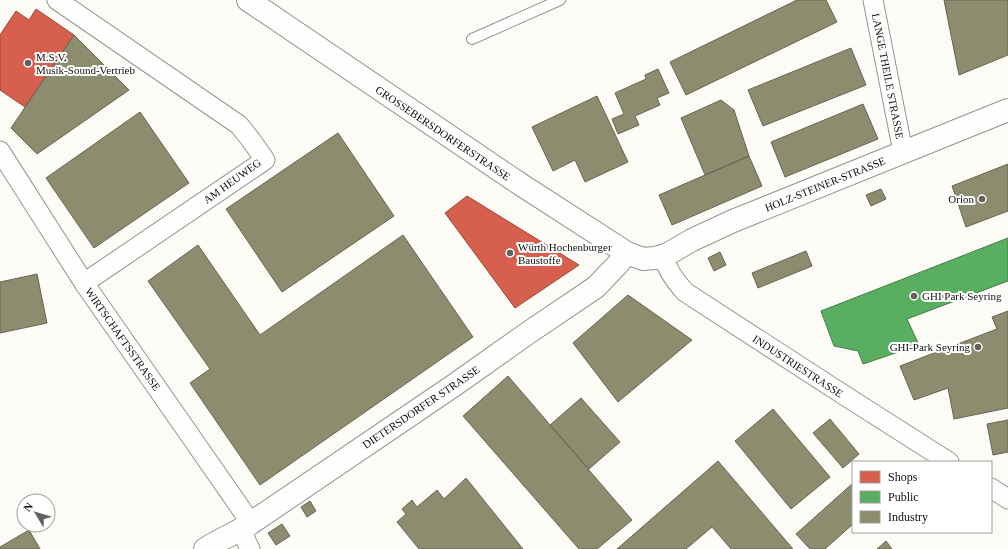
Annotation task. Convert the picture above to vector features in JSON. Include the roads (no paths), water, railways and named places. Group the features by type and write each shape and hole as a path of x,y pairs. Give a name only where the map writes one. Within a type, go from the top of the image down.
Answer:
{"street":[{"name":"AM HEUWEG","path":"57,0 239,125 265,160 84,283"},
{"name":"GROSSEBERSDORFERSTRASSE","path":"248,0 520,184 644,256"},
{"name":"LANGE THEILE STRASSE","path":"873,0 903,152"},
{"name":"HOLZ-STEINER-STRASSE","path":"644,256 668,254 692,240 733,221 1008,110"},
{"name":"WIRTSCHAFTSSTRASSE","path":"0,151 84,283 246,526 250,549"},
{"name":"INDUSTRIESTRASSE","path":"644,256 665,264 674,279 685,292 947,461"},
{"name":"DIETERSDORFER STRASSE","path":"206,549 246,526 453,386 596,287 617,266 644,256"},
{"path":"992,489 1008,499"}],"lane":[{"path":"472,39 560,0"}],"place":[{"name":"M.S.V. Musik-Sound-Vertrieb","path":"28,63"},
{"name":"Orion","path":"982,199"},
{"name":"Würth Hochenburger Baustoffe","path":"510,253"},
{"name":"GHI Park Seyring","path":"914,296"},
{"name":"GHI-Park Seyring","path":"978,347"}]}
